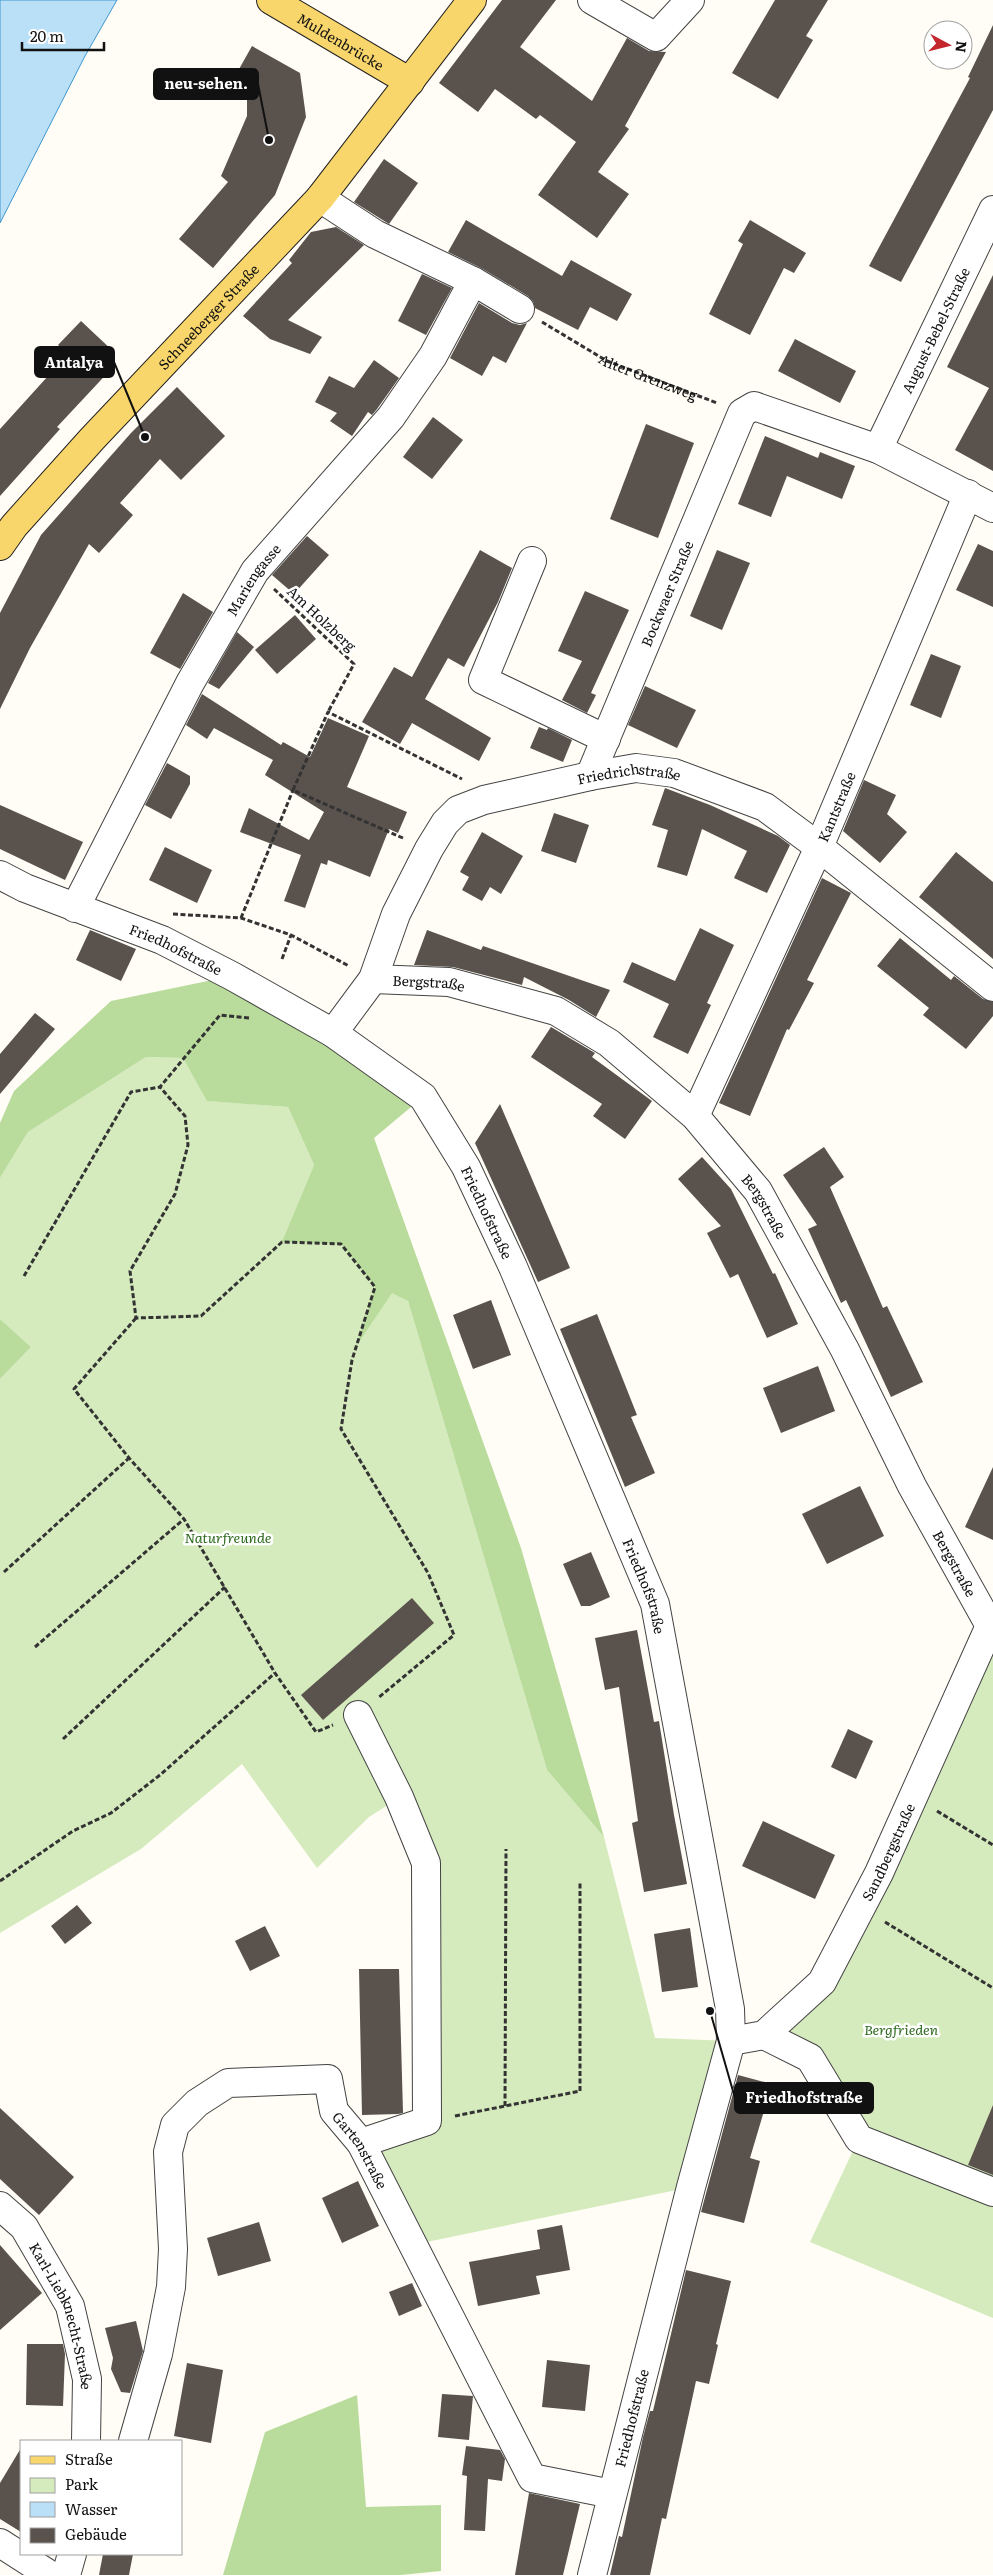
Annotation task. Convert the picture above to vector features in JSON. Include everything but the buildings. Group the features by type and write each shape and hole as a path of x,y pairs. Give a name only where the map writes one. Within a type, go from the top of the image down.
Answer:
{"main road":[{"name":"Muldenbrücke","path":"271,0 410,82"},
{"name":"Schneeberger Straße","path":"0,546 14,526 92,439 320,198 472,0"}],"street":[{"path":"592,0 656,37 690,0"},
{"path":"320,198 375,234 473,281 520,309"},
{"name":"August-Bebel-Straße","path":"878,449 993,210"},
{"name":"Mariengasse","path":"76,908 190,683 255,571 392,417 434,356 473,281"},
{"path":"742,413 754,406 878,449 993,508"},
{"name":"Bockwaer Straße","path":"590,776 742,413"},
{"name":"Kantstraße","path":"695,1116 819,847 968,494"},
{"path":"532,561 483,680 606,739"},
{"name":"Friedrichstraße","path":"333,1033 373,979 396,914 428,849 445,823 458,810 484,800 590,776 636,768 674,773 765,807 819,847 993,986"},
{"name":"Friedhofstraße","path":"0,875 25,888 162,940 232,976 333,1033 423,1097 466,1167 513,1267 655,1604 730,2008 731,2041 691,2187 592,2575"},
{"name":"Bergstraße","path":"373,979 449,982 556,1011 609,1043 695,1116 758,1191 845,1350 912,1486 991,1622"},
{"name":"Sandbergstraße","path":"764,2035 822,1982 879,1873 991,1622"},
{"path":"358,1715 399,1798 426,1863 427,2121 360,2143"},
{"path":"731,2041 764,2035 810,2058 859,2138 993,2192"},
{"name":"Gartenstraße","path":"133,2440 158,2354 171,2287 173,2248 168,2152 174,2125 197,2103 228,2083 328,2078 334,2111 360,2143 532,2478 612,2494"},
{"name":"Karl-Liebknecht-Straße","path":"0,2206 24,2227 70,2306 87,2379 86,2440"},
{"path":"0,2543 50,2575"},
{"path":"66,2575 72,2555"}],"path":[{"name":"Alter Grenzweg","path":"520,309 607,361 742,413"},
{"name":"Am Holzberg","path":"241,918 292,790 328,712 354,664 255,571"},
{"path":"328,712 468,782 484,800"},
{"path":"292,790 428,849"},
{"path":"163,913 241,918 291,935 373,979"},
{"path":"282,959 291,935"},
{"path":"24,1276 131,1092 160,1087 220,1015 258,1020"},
{"path":"136,1318 130,1271 175,1194 188,1146 185,1116 160,1087"},
{"path":"282,1242 341,1244 375,1288 352,1360 341,1429 428,1573 454,1635 358,1715 316,1732 275,1672 184,1519 129,1458 74,1389 136,1318 201,1316 282,1242"},
{"path":"4,1572 129,1458"},
{"path":"35,1647 184,1519"},
{"path":"63,1739 225,1587"},
{"path":"0,1881 73,1831 111,1813 160,1775 275,1672"},
{"path":"932,1808 993,1845"},
{"path":"505,2106 506,1848"},
{"path":"427,2121 580,2091 580,1881"},
{"path":"881,1919 993,1988"}],"green space":[{"path":"232,976 423,1097 374,1138 521,1548 604,1837 547,1770 408,1301 392,1293 355,1348 375,1287 341,1244 282,1242 314,1165 288,1107 207,1101 183,1058 146,1057 28,1132 0,1178 0,1123 14,1091 111,1001"},
{"name":"Naturfreunde","path":"146,1057 183,1058 208,1101 288,1107 314,1165 283,1241 341,1244 375,1287 356,1346 392,1292 408,1301 547,1770 604,1837 655,2038 731,2041 691,2187 412,2245 361,2143 427,2121 426,1863 399,1798 369,1817 317,1868 242,1764 141,1849 0,1933 0,1379 31,1347 0,1319 0,1178 28,1132"},
{"path":"0,1319 31,1347 0,1379"},
{"name":"Bergfrieden","path":"993,1628 993,2318 810,2242 859,2138 810,2058 764,2035 822,1982"},
{"path":"357,2395 366,2507 441,2505 441,2571 401,2575 223,2575 265,2432"}],"water":[{"path":"0,0 117,0 85,56 0,223"}],"place":[{"name":"neu-sehen.","path":"269,140"},
{"name":"Antalya","path":"145,437"},
{"name":"Friedhofstraße","path":"710,2011"}]}
